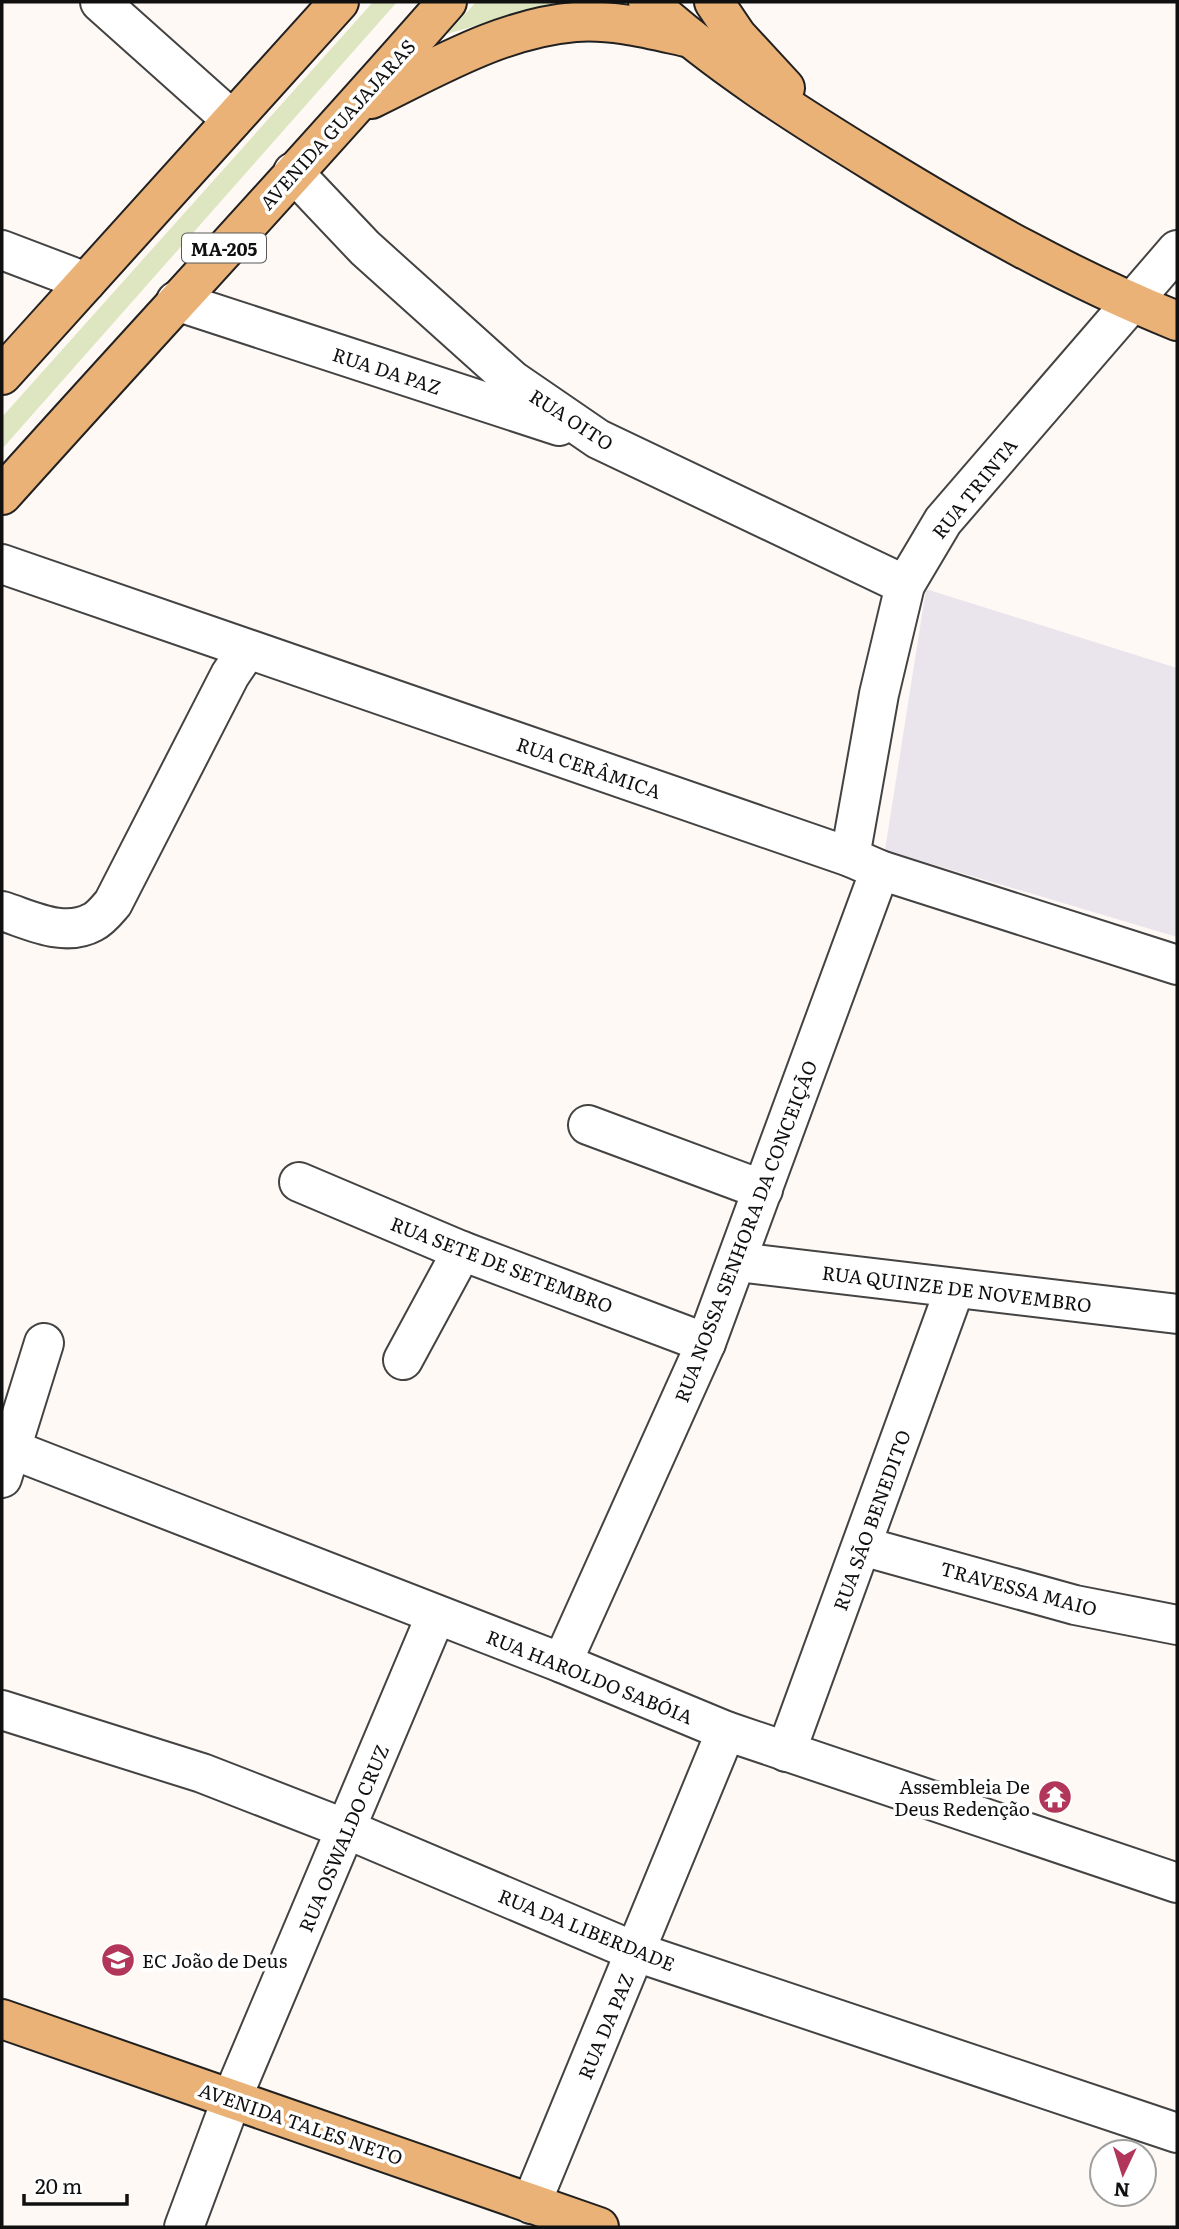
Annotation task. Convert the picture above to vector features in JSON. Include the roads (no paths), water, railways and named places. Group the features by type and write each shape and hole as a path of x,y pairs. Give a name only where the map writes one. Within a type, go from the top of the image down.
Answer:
{"main road":[{"path":"2,375 339,2"},
{"name":"AVENIDA GUAJAJARAS","path":"2,495 293,172 356,106 447,2"},
{"path":"648,2 688,38 781,105 972,223 1130,302 1177,321"},
{"path":"714,2 737,36 777,81 842,142"},
{"path":"356,106 478,48 547,26 599,22 629,25 688,38"},
{"name":"AVENIDA TALES NETO","path":"2,2020 599,2227"}],"street":[{"path":"100,2 232,120"},
{"name":"RUA OITO","path":"293,172 365,248 512,380 598,439 905,585"},
{"path":"2,250 86,282"},
{"name":"RUA TRINTA","path":"865,863 879,694 905,585 943,521 1177,250"},
{"name":"RUA DA PAZ","path":"176,301 598,439"},
{"name":"RUA CERÂMICA","path":"2,564 865,863 1177,965"},
{"path":"2,911 61,929 78,929 96,921 113,903 230,676 247,650"},
{"name":"RUA NOSSA SENHORA DA CONCEIÇÃO","path":"562,1663 706,1343 737,1262 763,1190 865,863"},
{"path":"588,1125 763,1190"},
{"name":"RUA SETE DE SETEMBRO","path":"299,1182 462,1251 706,1343"},
{"path":"403,1360 462,1251"},
{"name":"RUA QUINZE DE NOVEMBRO","path":"737,1262 1177,1314"},
{"name":"RUA SÃO BENEDITO","path":"786,1752 955,1288"},
{"path":"6,1463 44,1343"},
{"name":"RUA HAROLDO SABÓIA","path":"6,1463 436,1615 562,1663 726,1731 1177,1883"},
{"name":"TRAVESSA MAIO","path":"862,1546 1075,1605 1177,1625"},
{"name":"RUA OSWALDO CRUZ","path":"184,2227 232,2098 436,1615"},
{"name":"RUA DA LIBERDADE","path":"2,1710 202,1773 346,1829 636,1952 1177,2133"},
{"name":"RUA DA PAZ","path":"531,2204 726,1731"}],"place":[{"name":"Assembleia De Deus Redenção","path":"1055,1797"},
{"name":"EC João de Deus","path":"118,1960"}]}
